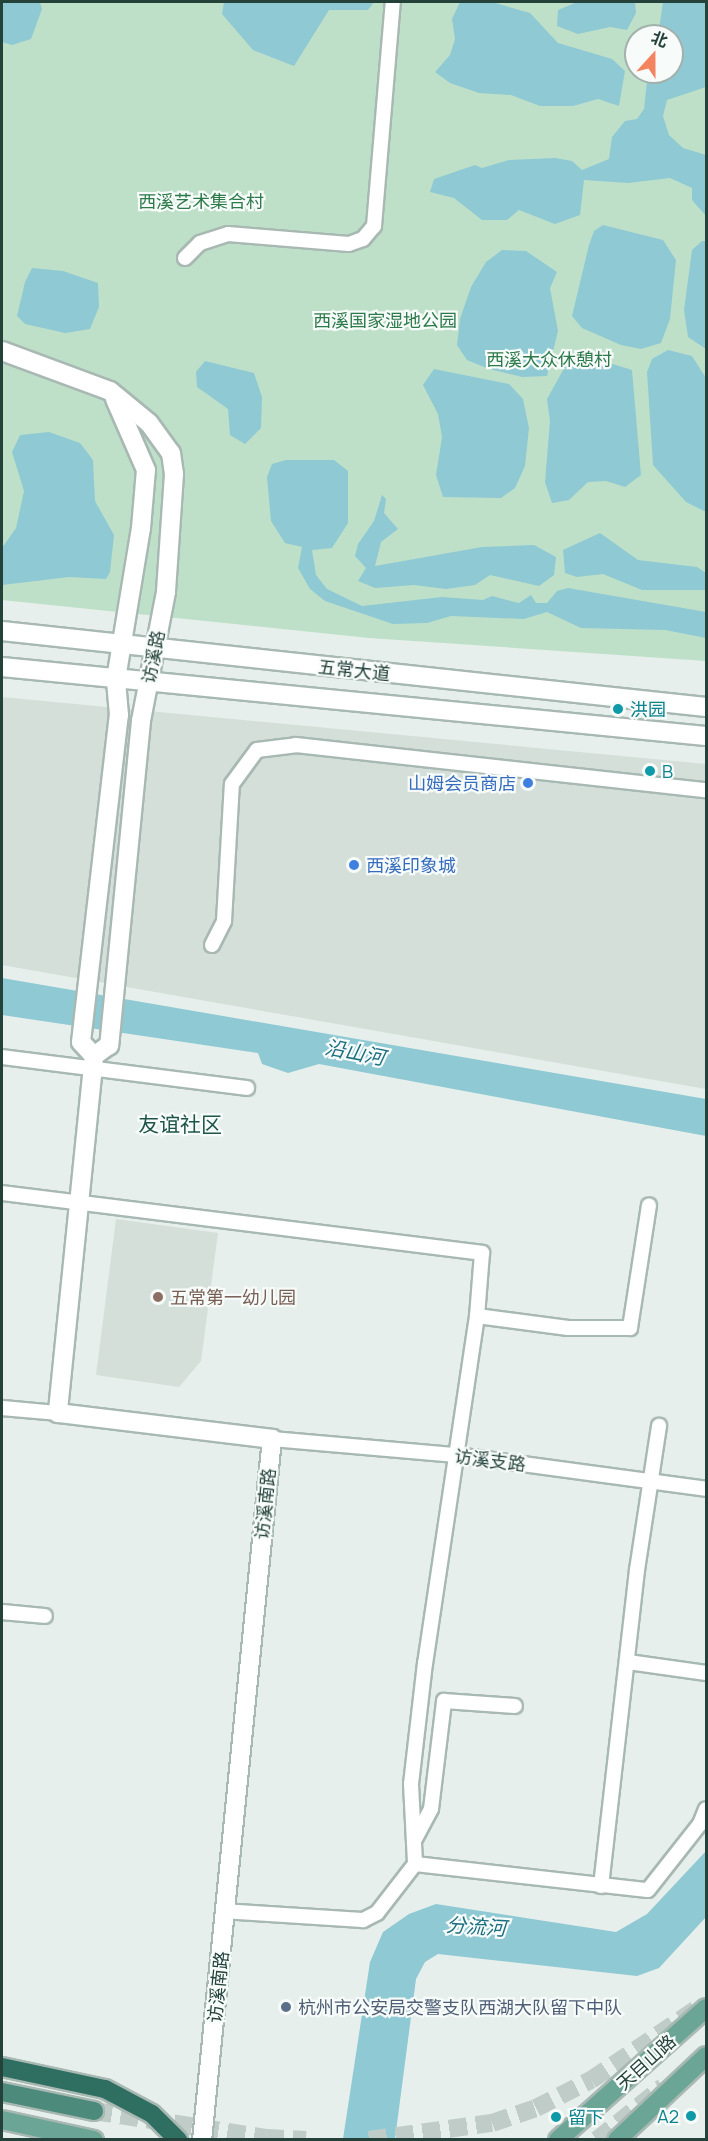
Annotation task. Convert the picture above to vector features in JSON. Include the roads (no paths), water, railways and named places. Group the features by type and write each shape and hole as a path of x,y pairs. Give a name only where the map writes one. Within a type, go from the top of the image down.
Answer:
{"highway":[{"path":"2,2067 105,2089 152,2114 178,2139"},
{"path":"2,2092 94,2111"}],"main road":[{"name":"天目山路","path":"558,2139 706,2008"},
{"name":"天目山路","path":"617,2139 706,2056"},
{"path":"2,2120 94,2139"}],"street":[{"path":"185,258 200,243 228,234 350,244 363,239 374,226 393,2"},
{"name":"访溪路","path":"2,351 110,391 149,423 171,453 174,474 166,592 147,683 109,1045 89,1056"},
{"path":"58,1413 89,1056 87,992 119,715 116,679 146,470 139,447 110,391"},
{"name":"五常大道","path":"2,631 706,707"},
{"name":"五常大道","path":"2,667 706,736"},
{"path":"212,945 224,921 232,784 257,750 296,744 706,790"},
{"path":"2,1057 89,1056 247,1088"},
{"path":"2,1192 482,1253 477,1316 411,1784 415,1864 377,1913 363,1920 225,1911"},
{"path":"477,1316 568,1328 630,1328 649,1205"},
{"path":"2,1408 272,1439"},
{"path":"601,1886 659,1426"},
{"name":"访溪支路","path":"272,1439 456,1455 706,1489"},
{"name":"访溪南路","path":"202,2139 272,1439"},
{"path":"2,1612 45,1616"},
{"path":"628,1662 706,1673"},
{"path":"414,1841 430,1809 444,1701 515,1706"},
{"path":"415,1864 648,1890 700,1824 706,1809"}],"water":[{"path":"2,2 40,2 42,9 31,39 12,45 2,42"},
{"path":"224,2 374,2 368,10 329,10 294,66 253,50 222,14"},
{"path":"460,2 492,2 530,13 558,43 612,59 624,70 619,106 598,99 573,106 540,106 511,95 479,93 450,83 435,72 450,55 455,39 452,19"},
{"path":"635,2 636,13 630,24 624,24 624,29 610,27 578,34 557,26 558,10 575,3"},
{"path":"663,2 706,2 706,87 667,100 663,116 669,135 683,148 706,155 706,216 692,200 692,188 670,178 628,183 584,180 580,215 555,224 519,210 507,220 482,220 454,198 430,192 434,179 475,165 482,168 509,160 555,158 572,161 582,170 609,159 612,137 625,121 637,119 644,109 647,84 684,84 684,24 660,24"},
{"path":"603,225 663,240 676,260 670,319 661,343 641,349 621,345 582,328 572,316 589,245 594,231"},
{"path":"702,241 706,241 706,349 688,337 684,310 692,250"},
{"path":"502,250 526,251 557,272 550,288 558,331 547,376 522,377 489,369 467,360 457,345 460,319 471,287 486,262"},
{"path":"32,268 63,271 98,283 99,307 90,329 65,333 25,324 17,316 25,282"},
{"path":"668,350 692,356 706,378 706,512 686,502 653,465 647,372 652,359"},
{"path":"593,358 632,370 641,475 625,487 606,481 588,482 569,500 552,503 545,482 550,421 547,399 567,363"},
{"path":"205,361 254,373 262,397 261,428 245,444 230,435 228,409 197,387 196,372"},
{"path":"434,369 509,384 523,399 529,428 525,466 515,488 501,498 443,497 436,475 442,437 438,414 423,385"},
{"path":"49,432 80,443 93,460 95,501 114,535 110,572 106,579 69,577 2,585 2,548 16,528 24,491 12,452 20,435"},
{"path":"286,460 334,460 348,471 348,523 332,548 312,550 316,575 327,589 362,606 442,597 483,600 492,596 519,603 531,595 536,603 547,603 557,591 568,588 706,612 706,638 665,630 581,628 547,612 524,619 451,616 427,623 393,624 325,601 310,589 298,568 302,547 285,543 271,521 267,477 272,464"},
{"path":"382,495 386,499 384,513 398,529 381,542 375,566 482,547 534,545 556,557 554,575 539,586 490,575 475,585 446,589 414,585 375,588 358,581 366,568 355,556 358,544 374,521"},
{"path":"600,533 638,560 697,567 706,573 706,590 642,590 603,574 577,577 565,573 563,550"},
{"name":"沿山河","path":"2,978 706,1099 706,1136 319,1064 288,1073 262,1064 258,1053 2,1015"},
{"name":"分流河","path":"706,1851 706,1917 659,1968 637,1976 438,1954 425,1962 416,1979 395,2139 343,2139 370,1962 383,1932 409,1914 436,1904 616,1932 647,1914"}],"tunnel":[{"path":"369,2140 492,2123 536,2108 591,2080 698,2008"},
{"path":"597,2140 663,2087"},
{"path":"94,2111 266,2138 306,2140"}],"place":[{"name":"洪园","path":"618,709"},
{"name":"B","path":"650,771"},
{"name":"山姆会员商店","path":"528,783"},
{"name":"西溪印象城","path":"354,865"},
{"name":"五常第一幼儿园","path":"158,1297"},
{"name":"杭州市公安局交警支队西湖大队留下中队","path":"286,2007"},
{"name":"A2","path":"691,2116"},
{"name":"留下","path":"556,2117"}],"district":[{"name":"友谊社区","path":"180,1124"}],"park label":[{"name":"西溪艺术集合村","path":"201,201"},
{"name":"西溪国家湿地公园","path":"385,320"},
{"name":"西溪大众休憩村","path":"549,359"}]}
